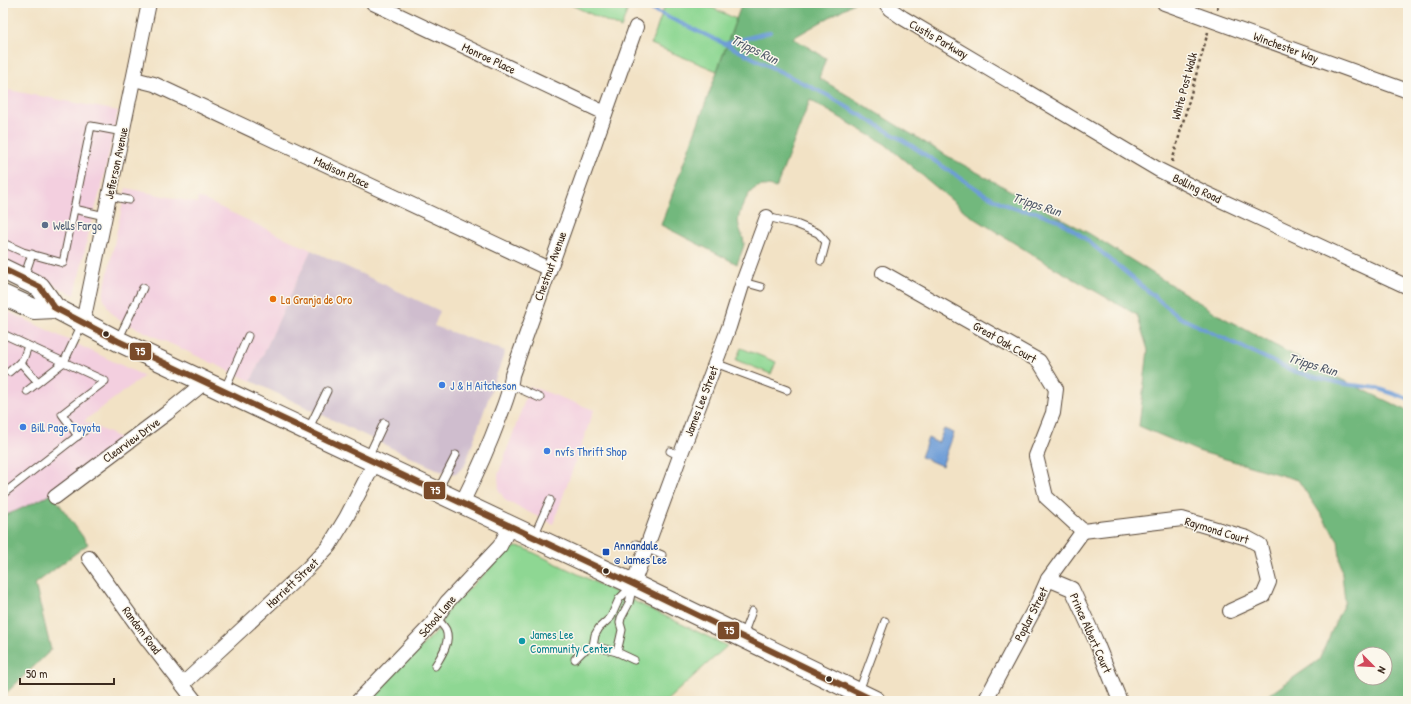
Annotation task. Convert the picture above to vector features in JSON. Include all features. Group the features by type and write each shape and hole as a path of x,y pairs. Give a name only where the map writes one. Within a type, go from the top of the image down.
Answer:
{"main road":[{"path":"3,270 40,286 55,308 118,341 633,584 864,697"},
{"path":"3,295 34,309 55,308"}],"street":[{"name":"Jefferson Avenue","path":"82,322 110,196 149,3"},
{"name":"Monroe Place","path":"372,3 605,112"},
{"name":"Custis Parkway","path":"886,3 890,9 903,18 995,72"},
{"name":"Winchester Way","path":"1164,3 1408,91"},
{"name":"Chestnut Avenue","path":"462,503 479,468 511,385 512,375 549,269 636,27"},
{"name":"Bolling Road","path":"995,72 1117,145 1169,174 1210,195 1408,287"},
{"name":"Madison Place","path":"134,79 154,84 549,269"},
{"name":"James Lee Street","path":"633,584 641,546 675,453 715,363 729,327 743,282 767,217"},
{"name":"Great Oak Court","path":"883,273 1039,361 1056,389 1053,413 1036,456 1046,497 1084,532"},
{"name":"Clearview Drive","path":"55,497 167,413 205,382"},
{"name":"Harriett Street","path":"183,684 308,568 329,546 346,518 371,460"},
{"name":"Raymond Court","path":"1084,532 1182,519 1247,538 1260,545 1269,582 1263,596 1230,611"},
{"name":"School Lane","path":"358,701 432,624 447,602 500,546 510,526"},
{"name":"Poplar Street","path":"985,701 1036,606 1048,579 1084,532"},
{"name":"Random Road","path":"89,558 147,639 195,701"},
{"name":"Prince Albert Court","path":"1048,579 1072,589 1095,638 1120,701"}],"lane":[{"path":"3,243 23,252 63,263 91,126 123,132"},
{"path":"110,196 129,200"},
{"path":"74,209 105,216"},
{"path":"767,217 796,224 818,233 826,242 821,262"},
{"path":"23,278 32,254"},
{"path":"743,282 761,288"},
{"path":"118,341 143,288"},
{"path":"27,391 64,362 82,322"},
{"path":"3,334 105,381 62,414 78,436"},
{"path":"224,391 248,336"},
{"path":"9,372 25,356 28,346"},
{"path":"20,362 38,382"},
{"path":"715,363 786,390"},
{"path":"511,385 540,398"},
{"path":"308,430 327,391"},
{"path":"371,460 384,423"},
{"path":"3,494 85,430"},
{"path":"437,492 456,455"},
{"path":"534,538 550,500"},
{"path":"641,546 662,555"},
{"path":"593,646 595,635 599,628 611,617 619,599 633,584"},
{"path":"617,652 622,630 620,623 629,603 633,584"},
{"path":"743,637 752,611"},
{"path":"435,666 443,653 448,637 446,630 436,617"},
{"path":"864,697 885,621"},
{"path":"575,659 583,651 593,646 617,652 634,660"}],"path":[{"name":"White Post Walk","path":"1169,174 1218,3"}],"shaded area":[{"path":"3,89 118,111 102,186 91,223 75,295 3,261"},
{"path":"126,188 197,203 198,197 311,250 251,381 117,319 108,308 103,296"},
{"path":"311,250 440,311 434,326 505,351 465,465 456,474 440,471 251,381"},
{"path":"3,309 144,376 84,421 124,440 52,494 3,517"},
{"path":"530,386 594,410 553,524 506,501 499,491 498,475"}],"green space":[{"path":"567,3 630,3 621,28"},
{"path":"666,3 702,3 736,19 717,71 651,44"},
{"path":"742,3 854,3 793,38 826,58 819,78 949,157 1090,234 1224,318 1319,369 1408,411 1408,701 1260,701 1319,660 1345,601 1338,540 1298,480 1198,451 1139,426 1148,350 1137,315 1046,263 968,214 885,144 810,100 776,188 764,186 755,188 743,205 738,220 744,244 737,264 661,225"},
{"path":"741,348 776,362 771,374 736,360"},
{"path":"52,494 88,544 35,584 51,650 3,696 3,516"},
{"path":"516,547 524,548 727,646 666,701 366,701 441,627 443,618 448,610 508,550"}],"water":[{"path":"944,429 954,433 942,466 921,457 928,438 938,443"}],"waterway":[{"name":"Tripps Run","path":"638,3 725,44 827,95 909,144 983,193 1006,205 1020,210 1036,212 1060,221 1082,236 1179,317 1293,371 1344,384 1377,388 1408,399"},
{"path":"725,44 770,32"}],"transit line":[{"name":"75","path":"3,269 40,287 55,308 118,341 633,584 875,701"}],"place":[{"name":"Wells Fargo","path":"45,225"},
{"name":"La Granja de Oro","path":"273,299"},
{"name":"J & H Aitcheson","path":"442,385"},
{"name":"Bill Page Toyota","path":"23,427"},
{"name":"nvfs Thrift Shop","path":"547,451"},
{"name":"Annandale @ James Lee","path":"606,552"},
{"name":"James Lee Community Center","path":"522,641"}]}
